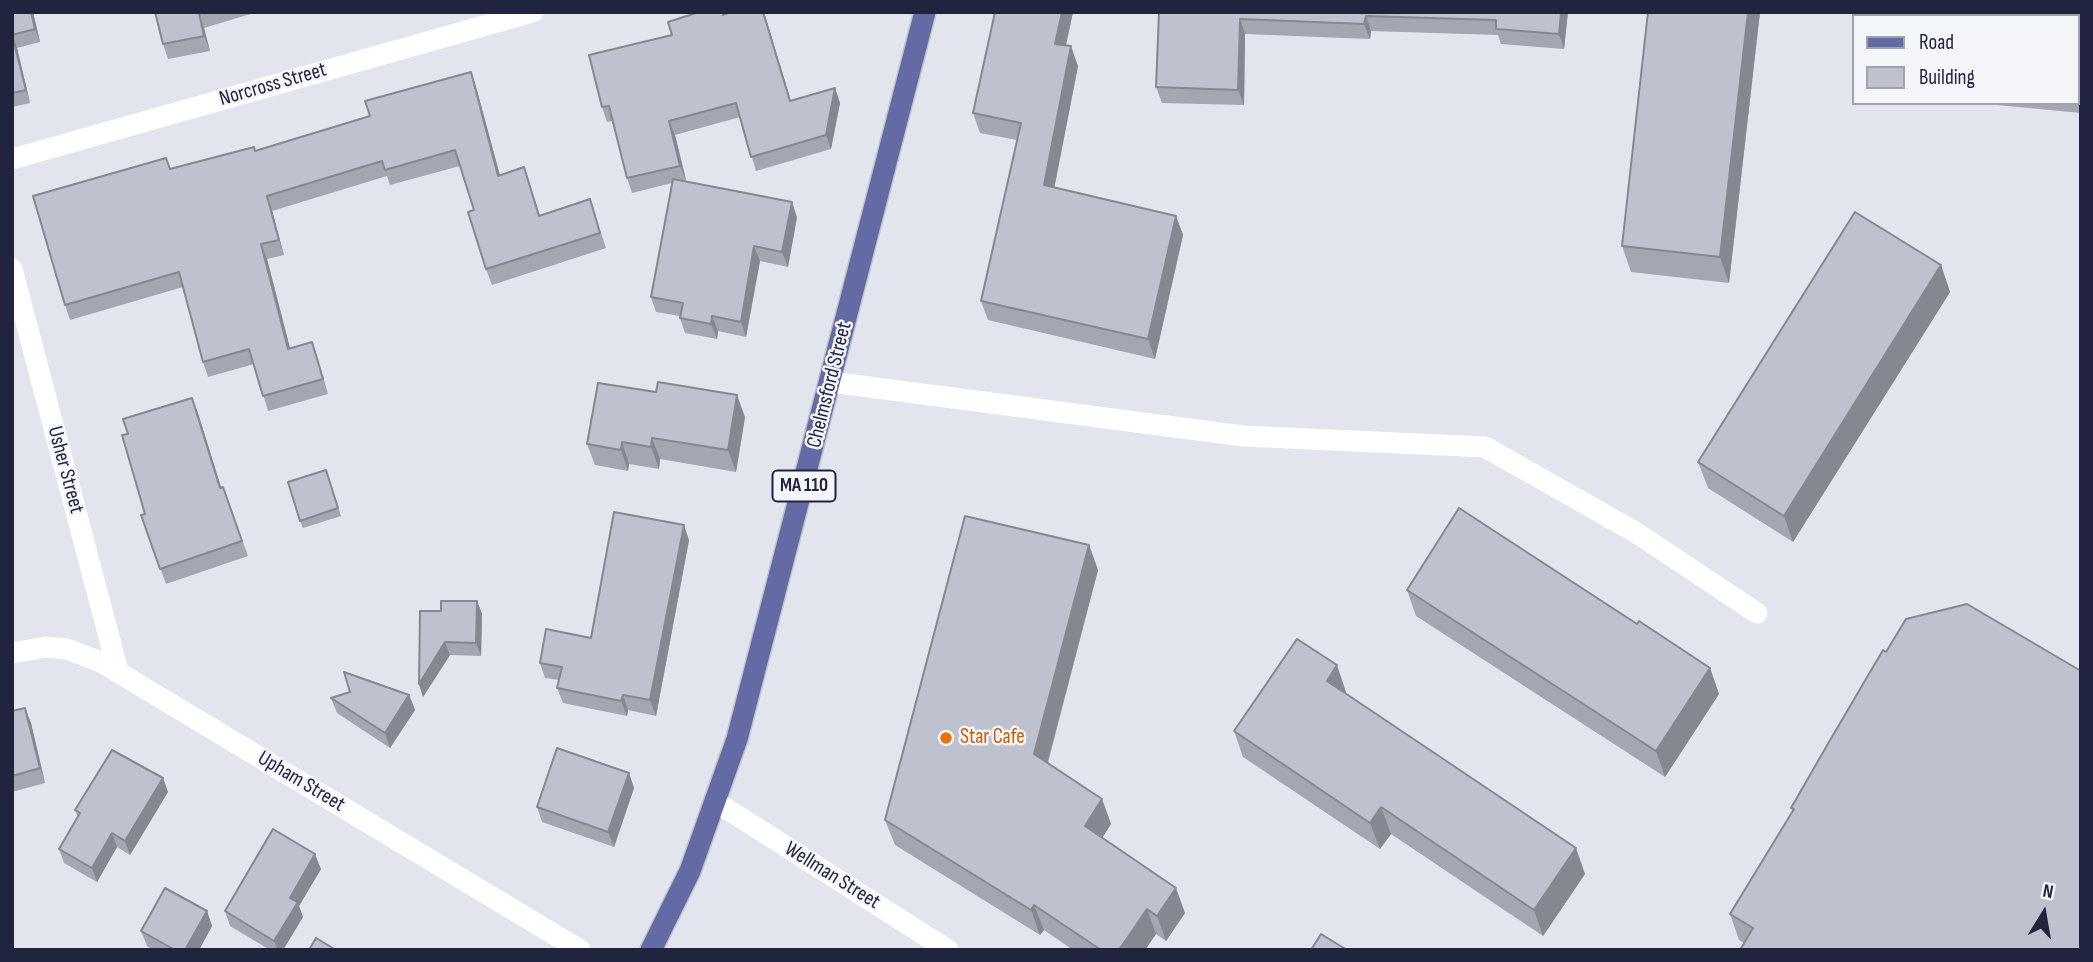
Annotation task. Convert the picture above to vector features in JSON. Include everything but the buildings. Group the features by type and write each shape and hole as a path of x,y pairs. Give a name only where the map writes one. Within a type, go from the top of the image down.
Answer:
{"main road":[{"name":"Chelmsford Street","path":"651,950 690,871 737,739 925,12"}],"street":[{"name":"Norcross Street","path":"12,159 533,12"},
{"name":"Usher Street","path":"12,269 118,671"},
{"path":"831,382 1243,436 1485,447 1635,532 1758,613"},
{"name":"Upham Street","path":"12,653 46,646 67,649 118,671 580,950"},
{"name":"Wellman Street","path":"716,802 948,950"}],"place":[{"name":"Star Cafe","path":"946,738"}]}
